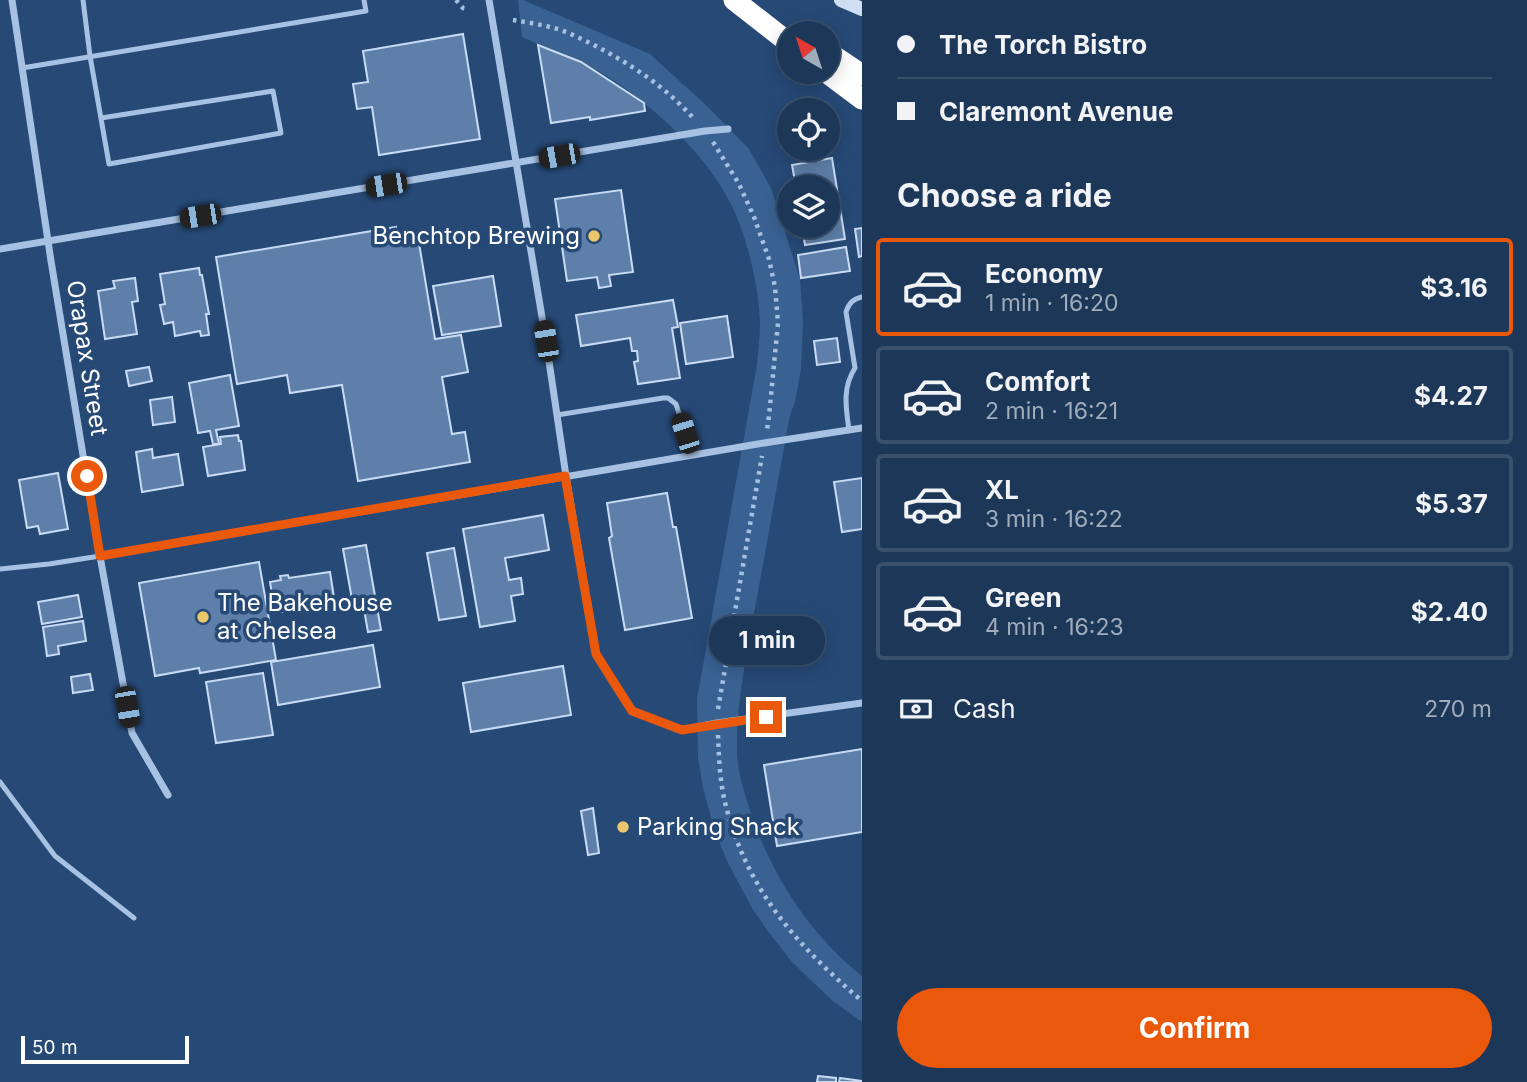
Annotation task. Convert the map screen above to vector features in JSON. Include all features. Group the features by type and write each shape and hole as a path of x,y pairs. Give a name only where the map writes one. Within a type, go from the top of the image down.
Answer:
{"highway":[{"path":"734,0 777,33"},
{"path":"755,16 777,27"},
{"path":"840,60 862,75"},
{"path":"840,82 862,99"}],"street":[{"name":"Orapax Street","path":"12,0 48,241 132,733 168,795"},
{"path":"489,0 596,654 632,711 682,730 862,703"},
{"path":"841,0 862,9"},
{"path":"0,249 727,129"},
{"path":"100,556 694,454 862,428"}],"lane":[{"path":"83,0 90,56 109,164 281,133 273,91 101,118"},
{"path":"22,68 366,11 364,0"},
{"path":"855,368 846,312 849,304 862,297"},
{"path":"849,430 845,392 851,374 855,368 862,365"},
{"path":"557,415 668,398 676,404 694,454"},
{"path":"0,569 100,556"},
{"path":"0,782 55,856 134,918"}],"path":[{"path":"456,0 463,8 468,9"},
{"path":"513,19 552,27 615,56 651,79 671,96 705,131 739,184 769,259 778,323 769,416 718,701 720,772 726,809 738,845 758,886 781,920 823,968 862,1002"}],"shaded area":[{"path":"518,0 650,54 749,149 771,188 777,207 777,238 787,238 800,279 803,322 801,369 790,415 743,679 738,714 738,764 758,831 780,878 808,921 862,976 862,1022 834,1002 792,962 752,908 715,832 698,758 697,699 759,344 757,293 742,231 720,185 693,149 659,115 595,69 522,37"}],"building":[{"path":"463,34 480,139 379,155 372,107 357,109 353,84 368,82 363,51"},
{"path":"538,45 581,62 644,103 645,111 551,123"},
{"path":"832,161 835,175 794,175 792,165"},
{"name":"Benchtop Brewing","path":"621,190 633,272 609,275 611,286 599,288 597,277 567,281 555,199"},
{"path":"840,208 845,239 805,245 804,238 840,238"},
{"path":"396,227 398,240 418,237 435,339 461,335 468,372 442,377 452,434 465,432 470,462 358,481 342,385 290,393 287,375 237,384 216,257"},
{"path":"862,228 862,256 859,257 855,229"},
{"path":"846,247 850,271 801,278 798,255"},
{"path":"199,268 209,314 206,314 209,335 201,336 200,331 175,336 173,322 164,324 160,305 165,304 160,274"},
{"path":"493,276 501,326 442,335 433,286"},
{"path":"135,278 138,301 132,302 137,334 105,339 98,291 115,288 113,281"},
{"path":"673,300 678,327 672,328 680,378 638,384 634,362 638,361 637,351 632,351 630,338 581,346 576,315"},
{"path":"727,316 733,357 686,364 680,323"},
{"path":"837,338 840,362 817,365 814,341"},
{"path":"149,367 152,381 129,386 126,371"},
{"path":"230,375 239,426 216,430 219,444 213,444 210,431 198,433 189,383"},
{"path":"172,397 175,422 153,425 150,400"},
{"path":"238,435 245,470 208,476 203,447 221,444 220,437"},
{"path":"152,449 153,458 178,454 183,485 142,492 136,452"},
{"path":"58,473 68,529 40,534 38,526 27,528 19,480"},
{"path":"862,478 862,529 842,532 834,482"},
{"path":"667,493 673,527 676,527 692,618 625,630 609,538 612,536 607,503"},
{"path":"543,515 549,550 505,558 509,580 521,578 523,594 511,596 515,621 480,627 463,529"},
{"path":"366,545 381,630 368,632 363,604 353,605 343,549"},
{"path":"454,548 466,616 439,620 427,553"},
{"path":"259,562 276,660 200,673 199,668 155,676 139,583"},
{"path":"330,572 335,604 275,613 270,582 281,580 280,576 288,575 289,578"},
{"path":"78,595 82,617 42,624 38,602"},
{"path":"83,621 86,641 58,646 59,654 47,656 43,627"},
{"path":"373,645 380,687 278,705 271,662"},
{"path":"563,666 571,715 471,732 463,683"},
{"path":"263,673 273,735 216,743 206,682"},
{"path":"90,674 93,690 73,693 71,677"},
{"path":"862,749 862,832 777,846 764,765"},
{"path":"593,808 599,853 588,855 581,811"},
{"path":"818,1076 836,1078 836,1082 817,1082"},
{"path":"840,1078 862,1081 862,1082 839,1082"}],"place":[{"name":"Benchtop Brewing","path":"594,236"},
{"name":"The Bakehouse at Chelsea","path":"203,617"},
{"name":"Parking Shack","path":"623,827"}],"route":[{"path":"87,476 100,556 565,476 596,654 632,711 682,730 766,717"}]}
